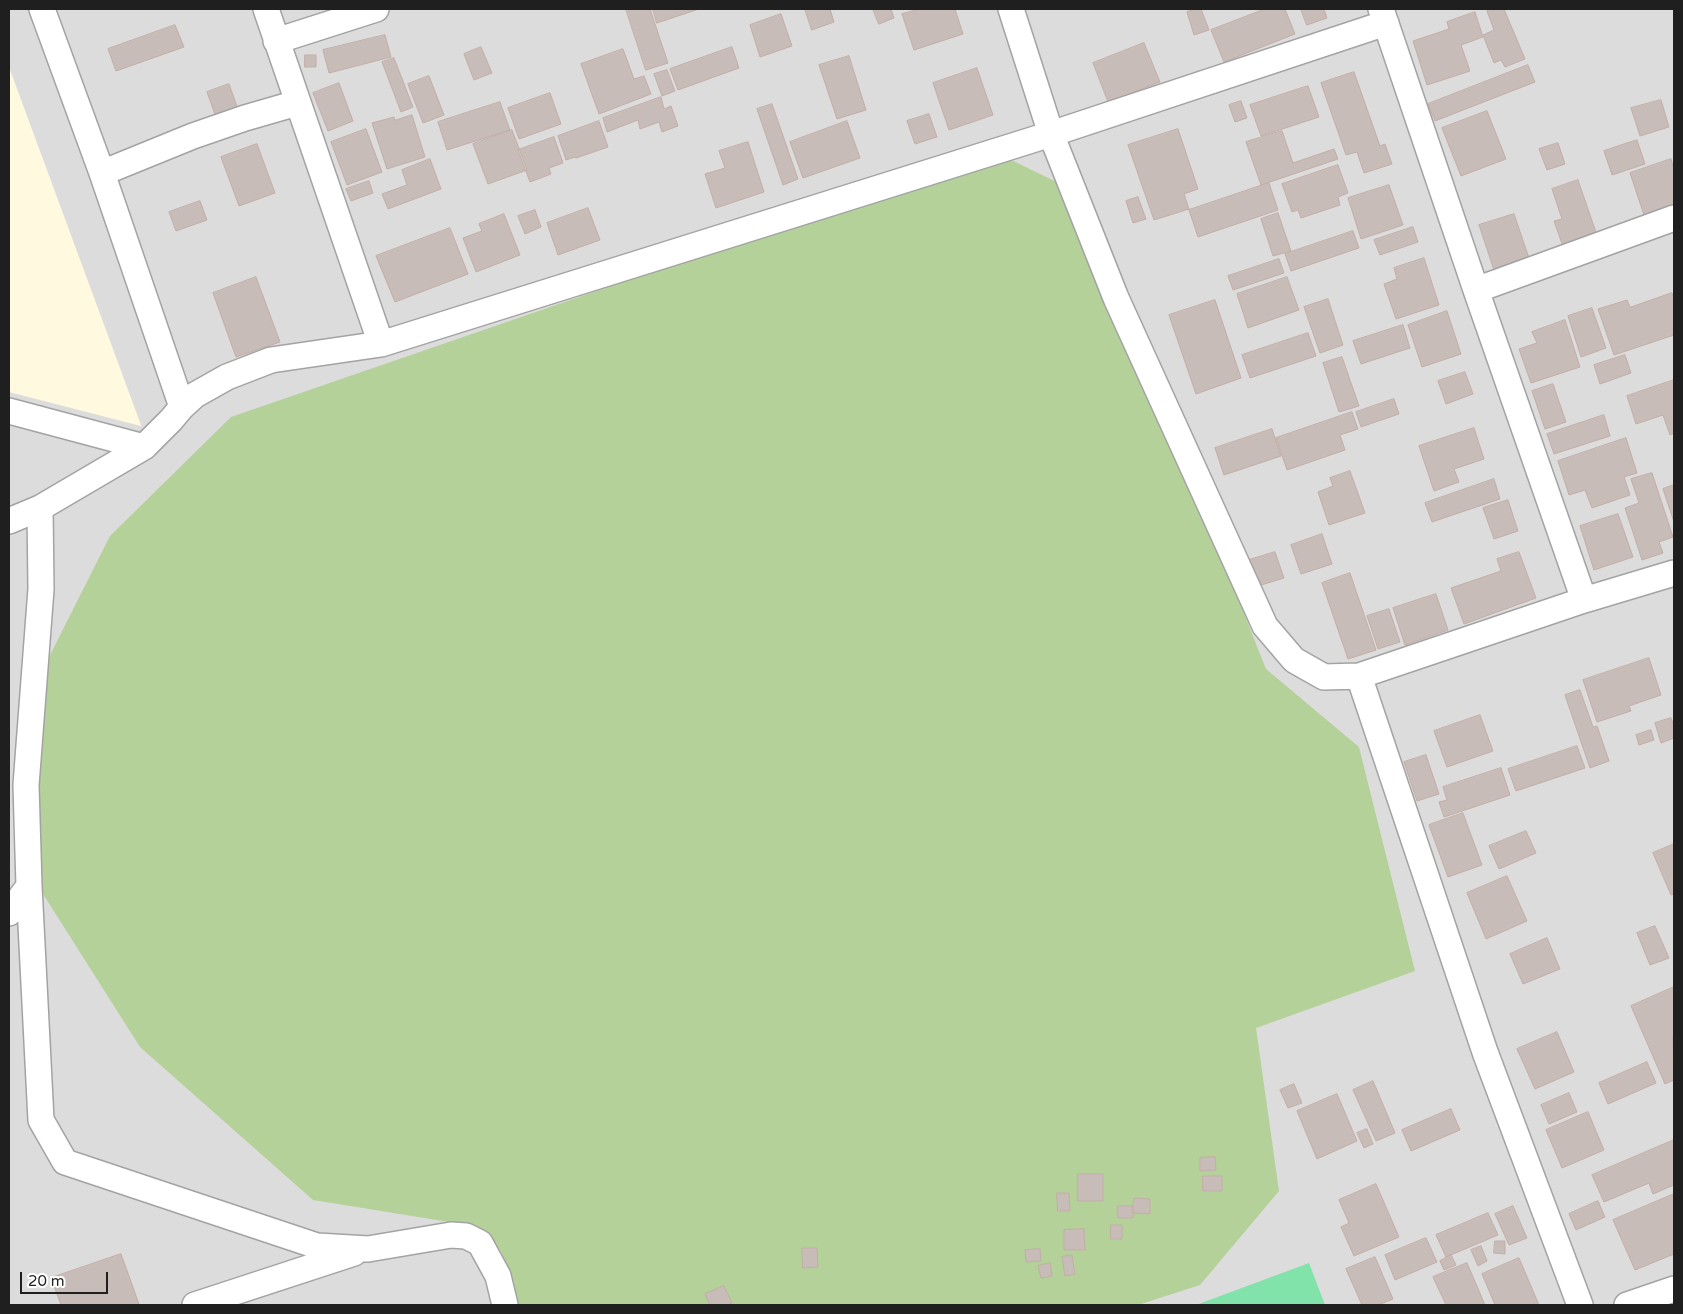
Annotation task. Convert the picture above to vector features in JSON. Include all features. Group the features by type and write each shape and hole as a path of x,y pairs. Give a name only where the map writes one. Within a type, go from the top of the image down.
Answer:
{"street":[{"path":"42,9 102,173 182,407"},
{"path":"266,9 381,344"},
{"path":"276,41 376,9"},
{"path":"1011,9 1051,134 1116,298 1265,626 1294,660 1324,677 1359,676 1584,600 1674,573"},
{"path":"9,521 40,508 144,447 196,395 227,377 271,360 381,344 1051,134 1384,16 1476,290 1584,600"},
{"path":"102,173 193,136 297,103"},
{"path":"1476,290 1674,218"},
{"path":"9,410 144,447"},
{"path":"40,508 41,589 26,785 28,886 41,1120 65,1162 318,1246 368,1249"},
{"path":"1359,676 1485,1052 1580,1305"},
{"path":"9,913 28,886"},
{"path":"195,1305 368,1249 452,1235 466,1236 480,1243 498,1276 505,1305"},
{"path":"1627,1305 1674,1289"}],"shaded area":[{"path":"9,9 1674,9 1674,1305 9,1305"},
{"path":"9,67 141,425 141,426 9,392"}],"green space":[{"path":"997,153 1077,192 1266,669 1359,747 1415,971 1256,1028 1279,1191 1200,1285 1138,1305 519,1305 501,1251 474,1226 313,1200 140,1047 31,875 33,689 110,536 231,417"},
{"path":"1309,1263 1325,1305 1196,1305"}],"building":[{"path":"626,9 650,9 668,63 646,70"},
{"path":"653,9 699,9 657,23"},
{"path":"805,9 830,9 834,22 812,30"},
{"path":"873,9 891,9 894,18 879,24"},
{"path":"920,9 955,9 963,34 914,50 902,14"},
{"path":"1201,9 1209,30 1194,35 1187,12"},
{"path":"1265,9 1285,9 1295,34 1224,62 1211,30"},
{"path":"1301,9 1324,9 1327,18 1307,25"},
{"path":"1504,9 1525,59 1505,67 1501,60 1494,63 1483,35 1494,30 1487,11"},
{"path":"1475,12 1483,37 1461,45 1470,71 1427,85 1413,41 1449,29 1447,22"},
{"path":"781,14 792,46 760,57 750,25"},
{"path":"175,25 184,47 116,71 108,49"},
{"path":"385,35 391,57 329,73 323,50"},
{"path":"1144,43 1160,82 1108,102 1093,63"},
{"path":"481,47 492,73 474,80 464,54"},
{"path":"732,47 739,68 678,90 670,69"},
{"path":"623,49 634,79 644,76 651,94 599,114 581,64"},
{"path":"305,55 316,55 316,67 305,67"},
{"path":"849,56 866,110 837,119 819,65"},
{"path":"394,58 413,107 401,112 382,62"},
{"path":"1528,65 1535,82 1435,121 1428,104"},
{"path":"977,68 993,115 949,130 933,83"},
{"path":"667,70 675,91 662,96 654,74"},
{"path":"1354,72 1380,146 1385,144 1392,164 1364,173 1357,152 1346,155 1321,83"},
{"path":"429,76 444,115 423,123 408,84"},
{"path":"339,83 353,121 328,131 313,93"},
{"path":"229,84 239,112 217,120 207,92"},
{"path":"1308,86 1319,117 1261,136 1250,105"},
{"path":"550,93 561,124 519,139 508,108"},
{"path":"661,97 664,109 671,106 678,126 662,132 659,122 640,129 638,120 607,132 603,118"},
{"path":"1661,100 1669,127 1640,136 1631,108"},
{"path":"1241,101 1247,118 1235,122 1229,105"},
{"path":"500,102 510,130 447,150 438,122"},
{"path":"772,104 798,179 783,185 757,109"},
{"path":"1487,111 1506,159 1461,176 1442,128"},
{"path":"929,114 937,137 915,144 907,121"},
{"path":"412,115 425,157 387,169 372,123 394,117 395,120"},
{"path":"599,121 608,147 566,160 558,136"},
{"path":"847,121 860,158 803,178 790,142"},
{"path":"366,129 382,172 347,185 331,142"},
{"path":"1178,129 1198,189 1184,194 1189,209 1154,220 1128,145"},
{"path":"512,130 527,170 488,184 473,144"},
{"path":"1282,131 1293,163 1334,149 1338,159 1261,185 1246,142"},
{"path":"554,137 563,163 549,168 551,174 530,182 518,150"},
{"path":"1637,140 1645,164 1612,175 1604,151"},
{"path":"748,142 764,192 716,208 705,174 725,168 719,151"},
{"path":"1558,143 1565,164 1547,170 1539,149"},
{"path":"257,144 275,193 239,206 221,157"},
{"path":"430,159 441,189 388,209 382,194 407,185 402,170"},
{"path":"1671,159 1674,169 1674,208 1645,218 1630,173"},
{"path":"1338,165 1348,193 1338,197 1340,205 1301,218 1298,210 1292,212 1282,184"},
{"path":"1578,180 1600,244 1566,255 1554,221 1562,219 1552,189"},
{"path":"369,181 373,193 351,201 346,189"},
{"path":"1269,183 1278,210 1198,237 1189,210"},
{"path":"1389,185 1403,225 1361,239 1348,198"},
{"path":"1138,197 1146,219 1133,223 1126,201"},
{"path":"200,201 207,220 176,231 169,212"},
{"path":"588,208 600,240 558,255 547,223"},
{"path":"535,210 541,227 525,234 518,216"},
{"path":"1278,213 1291,251 1273,256 1261,219"},
{"path":"504,214 520,255 476,272 463,238 482,231 479,224"},
{"path":"1514,214 1530,261 1495,273 1479,225"},
{"path":"1413,227 1418,242 1380,255 1374,240"},
{"path":"450,228 468,274 395,302 376,256"},
{"path":"1353,231 1359,248 1291,271 1285,254"},
{"path":"1424,258 1439,305 1396,319 1384,284 1397,279 1394,268"},
{"path":"1279,259 1284,273 1233,290 1228,276"},
{"path":"256,277 280,342 236,357 213,293"},
{"path":"1287,277 1299,310 1248,328 1237,294"},
{"path":"1672,293 1674,298 1674,335 1614,355 1598,309 1627,300 1630,307"},
{"path":"1328,299 1343,345 1320,353 1304,307"},
{"path":"1215,300 1241,378 1196,394 1169,315"},
{"path":"1592,308 1606,348 1581,357 1568,316"},
{"path":"1447,311 1461,354 1422,367 1408,325"},
{"path":"1565,320 1580,367 1531,383 1519,349 1537,343 1532,332"},
{"path":"1403,325 1410,348 1361,364 1353,341"},
{"path":"1308,333 1316,356 1250,378 1242,355"},
{"path":"1625,355 1631,373 1600,384 1594,365"},
{"path":"1342,357 1359,406 1339,412 1323,363"},
{"path":"1465,372 1473,394 1446,404 1438,381"},
{"path":"1674,380 1674,433 1670,435 1663,415 1636,424 1627,396"},
{"path":"1553,384 1566,422 1545,429 1532,391"},
{"path":"1394,399 1399,414 1361,427 1356,412"},
{"path":"1352,412 1358,429 1340,435 1345,450 1287,470 1276,438"},
{"path":"1604,415 1610,436 1554,454 1547,434"},
{"path":"1474,428 1484,459 1454,469 1459,482 1434,491 1419,446"},
{"path":"1272,429 1281,456 1224,475 1215,448"},
{"path":"1626,438 1637,473 1624,477 1630,495 1592,508 1585,490 1569,495 1558,461"},
{"path":"1350,471 1365,513 1329,525 1318,492 1333,486 1330,478"},
{"path":"1652,473 1673,537 1659,542 1663,553 1642,560 1625,508 1639,503 1631,479"},
{"path":"1494,479 1500,499 1432,522 1425,503"},
{"path":"1674,485 1674,522 1663,489"},
{"path":"1508,500 1518,531 1494,539 1483,508"},
{"path":"1618,514 1633,557 1594,570 1580,526"},
{"path":"1322,534 1332,564 1301,574 1291,545"},
{"path":"1275,552 1284,578 1258,586 1249,560"},
{"path":"1519,552 1536,598 1464,624 1451,588 1501,571 1497,559"},
{"path":"1350,573 1376,650 1348,659 1322,583"},
{"path":"1436,594 1448,630 1405,645 1393,608"},
{"path":"1389,609 1400,642 1378,649 1367,616"},
{"path":"1649,658 1661,695 1629,706 1631,711 1597,722 1583,680"},
{"path":"1580,690 1593,727 1597,726 1609,761 1590,768 1565,695"},
{"path":"1480,715 1493,751 1447,767 1434,731"},
{"path":"1671,718 1674,726 1674,738 1661,743 1655,723"},
{"path":"1651,730 1654,740 1639,745 1636,735"},
{"path":"1577,746 1585,768 1516,791 1508,769"},
{"path":"1426,755 1439,794 1417,801 1404,762"},
{"path":"1501,768 1510,795 1444,817 1439,802 1447,800 1443,787"},
{"path":"1463,813 1482,865 1448,877 1429,825"},
{"path":"1526,831 1536,853 1499,869 1489,846"},
{"path":"1674,844 1674,894 1671,895 1653,853"},
{"path":"1507,876 1527,921 1486,939 1467,893"},
{"path":"1655,926 1669,958 1650,965 1637,933"},
{"path":"1547,938 1560,969 1523,984 1510,954"},
{"path":"1674,987 1674,1080 1665,1084 1631,1006"},
{"path":"1557,1032 1574,1072 1535,1089 1517,1049"},
{"path":"1647,1062 1656,1083 1608,1104 1599,1083"},
{"path":"1373,1081 1395,1133 1376,1141 1353,1090"},
{"path":"1294,1084 1302,1103 1288,1108 1280,1090"},
{"path":"1569,1093 1577,1112 1549,1124 1541,1105"},
{"path":"1337,1094 1357,1141 1317,1159 1297,1111"},
{"path":"1451,1109 1460,1130 1411,1151 1402,1130"},
{"path":"1588,1112 1604,1150 1562,1168 1546,1130"},
{"path":"1367,1129 1373,1144 1364,1148 1357,1133"},
{"path":"1674,1140 1674,1185 1653,1194 1649,1183 1604,1202 1592,1175"},
{"path":"1215,1157 1216,1170 1200,1171 1200,1158"},
{"path":"1078,1174 1103,1174 1103,1201 1078,1201"},
{"path":"1203,1176 1222,1176 1222,1191 1203,1191"},
{"path":"1376,1184 1399,1237 1354,1256 1341,1227 1349,1223 1339,1200"},
{"path":"1057,1193 1069,1193 1070,1211 1058,1211"},
{"path":"1674,1194 1674,1254 1635,1270 1613,1220"},
{"path":"1134,1198 1150,1199 1150,1214 1133,1213"},
{"path":"1598,1201 1605,1217 1576,1230 1569,1214"},
{"path":"1118,1206 1133,1206 1133,1218 1118,1218"},
{"path":"1513,1206 1527,1238 1509,1245 1495,1214"},
{"path":"1488,1213 1498,1235 1446,1257 1436,1235"},
{"path":"1111,1225 1122,1225 1122,1239 1111,1239"},
{"path":"1084,1229 1085,1250 1064,1250 1064,1230"},
{"path":"1426,1238 1437,1262 1395,1280 1385,1255"},
{"path":"1495,1241 1505,1241 1505,1254 1494,1253"},
{"path":"1481,1246 1487,1261 1478,1266 1471,1250"},
{"path":"802,1248 817,1248 818,1267 803,1268"},
{"path":"1040,1249 1041,1261 1026,1262 1025,1250"},
{"path":"121,1254 139,1304 61,1305 51,1278"},
{"path":"1072,1255 1075,1274 1065,1276 1062,1257"},
{"path":"1451,1255 1456,1265 1444,1270 1440,1261"},
{"path":"1375,1257 1393,1299 1378,1305 1362,1305 1346,1269"},
{"path":"1519,1258 1539,1305 1495,1305 1482,1274"},
{"path":"1050,1263 1052,1276 1041,1278 1038,1266"},
{"path":"1467,1263 1485,1305 1446,1305 1433,1277"},
{"path":"724,1286 732,1303 727,1305 710,1305 705,1294"}]}
